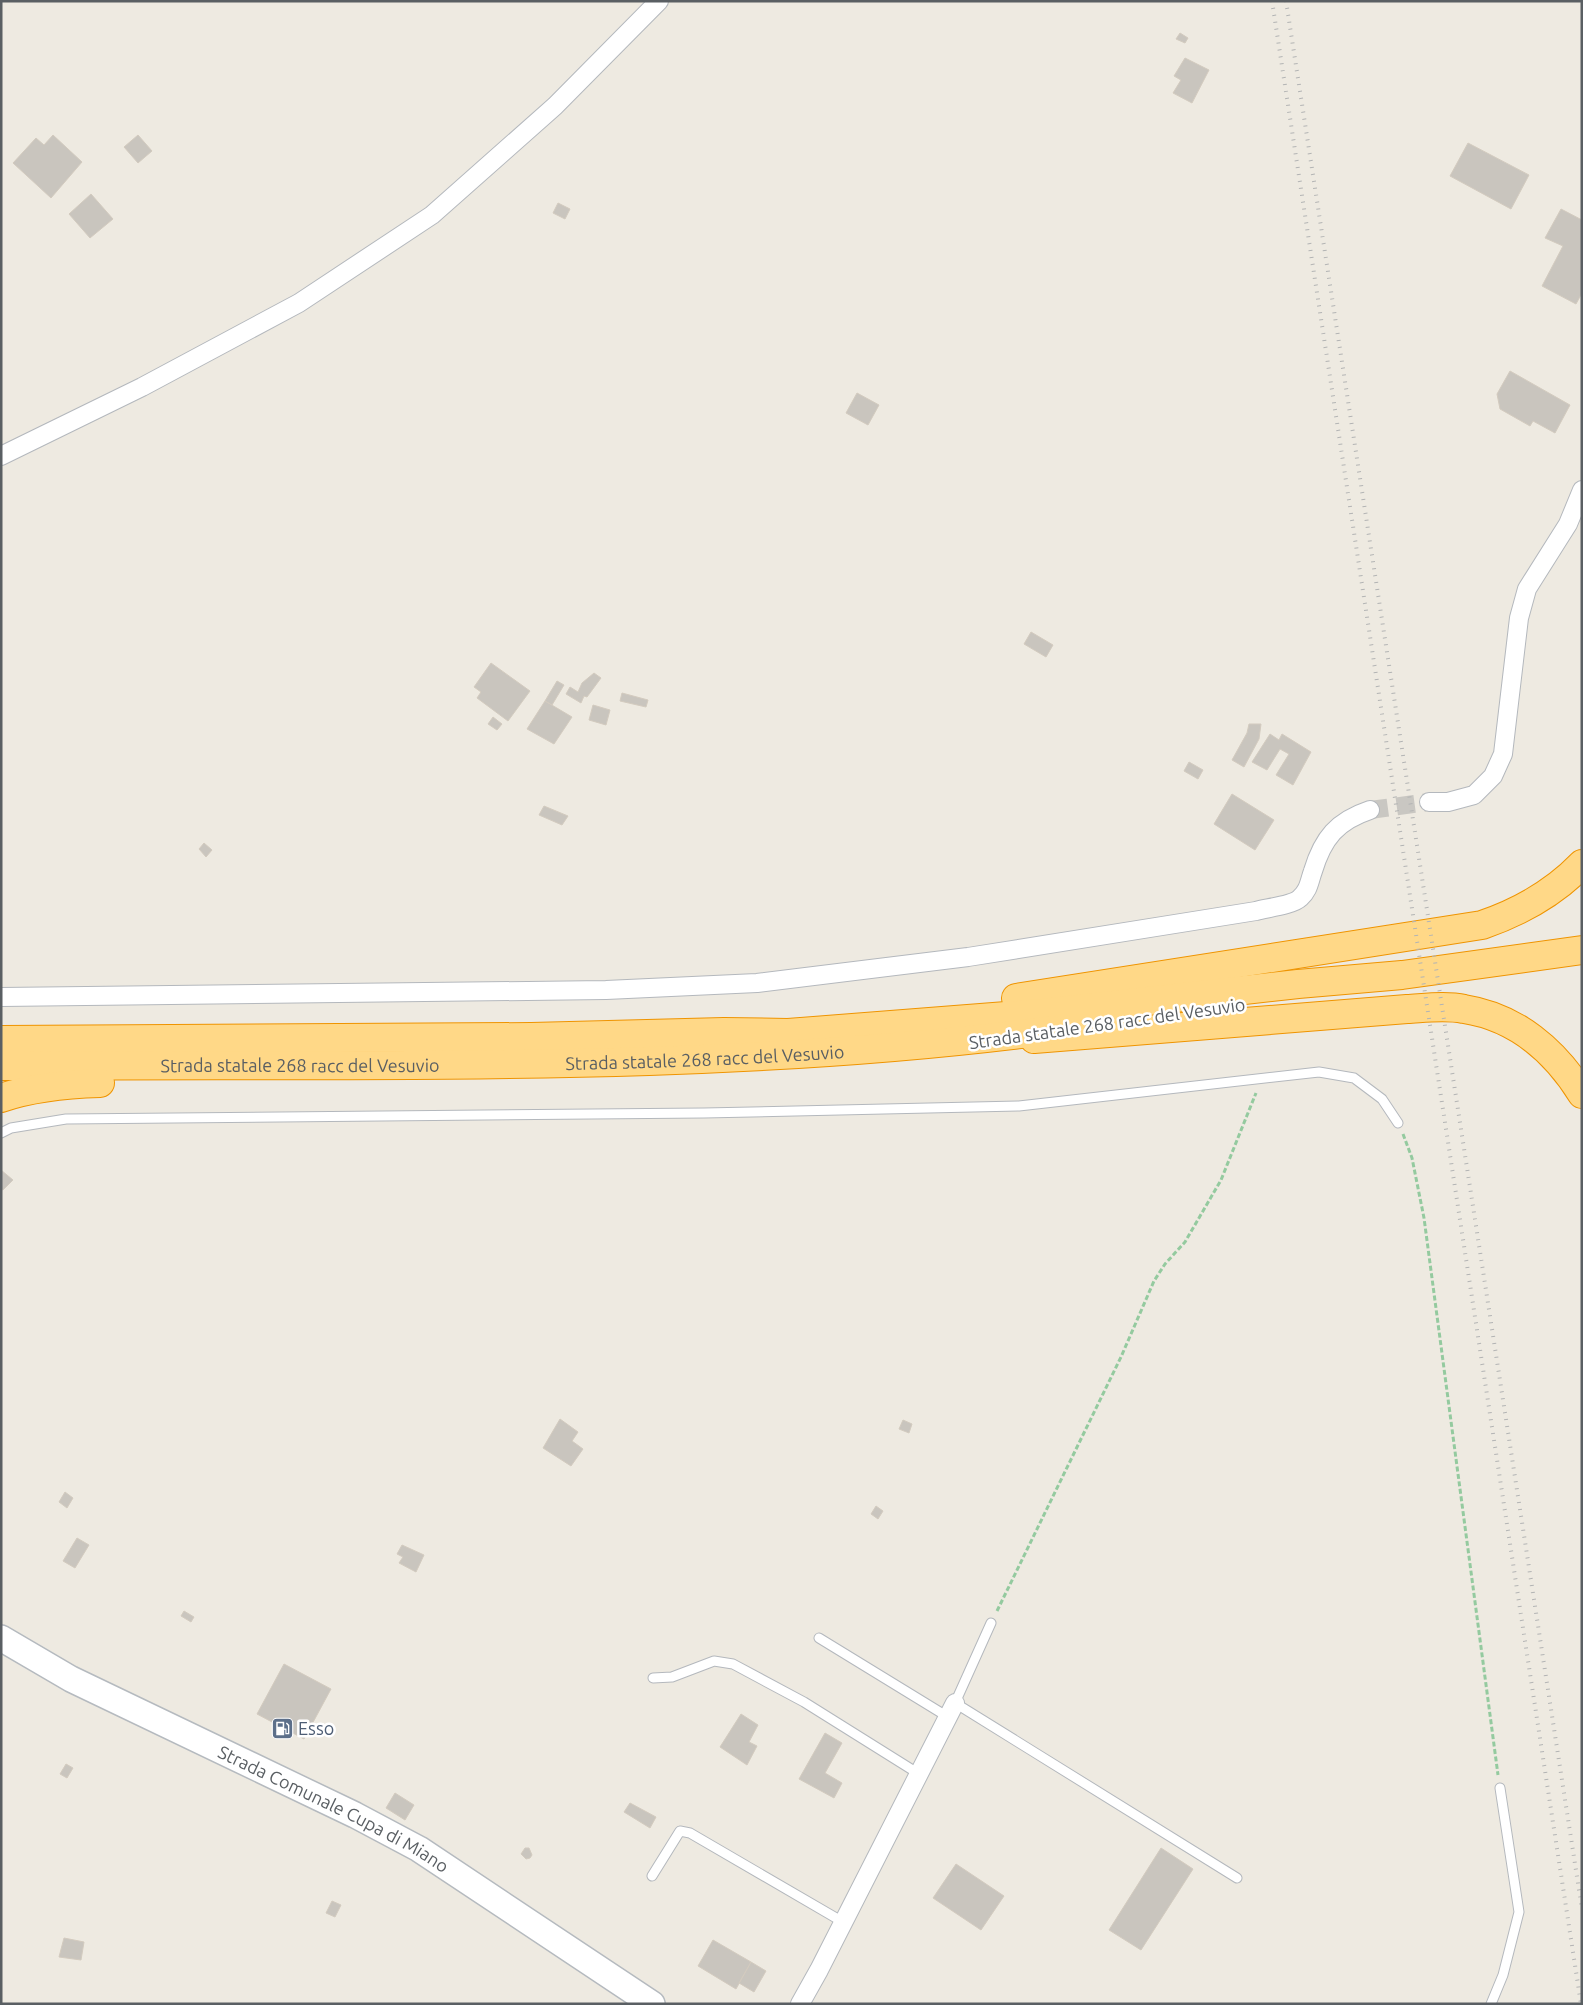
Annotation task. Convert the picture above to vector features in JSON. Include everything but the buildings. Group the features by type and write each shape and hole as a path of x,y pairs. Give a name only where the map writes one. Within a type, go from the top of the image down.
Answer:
{"highway":[{"path":"724,1032 978,1004 1482,925 1509,916 1534,903 1558,886 1582,864"},
{"name":"Strada statale 268 racc del Vesuvio","path":"1,1040 522,1037 724,1032 788,1033 1052,1012 1298,984 1402,975 1582,950"},
{"name":"Strada statale 268 racc del Vesuvio","path":"1,1066 634,1062 771,1056 967,1041 1301,997 1402,975"},
{"path":"967,1041 1066,1038 1407,1008 1464,1008 1492,1016 1519,1028 1544,1047 1566,1069 1582,1094"},
{"path":"1,1098 17,1092 69,1084 228,1076 311,1065"}],"street":[{"path":"1,456 150,382 299,303 432,215 555,106 659,1"},
{"path":"1429,802 1448,802 1474,795 1493,776 1503,754 1520,618 1527,589 1568,524 1582,490"},
{"path":"1,997 606,990 758,983 968,957 1256,911 1299,900 1309,889 1313,870 1326,840 1340,824 1370,810"},
{"name":"Strada Comunale Cupa di Miano","path":"1,1638 71,1679 356,1815 420,1849 652,2004"},
{"path":"800,2004 952,1710"}],"lane":[{"path":"1,1133 11,1128 74,1119 665,1114 1019,1106 1319,1072 1354,1078 1382,1098 1398,1122"},
{"path":"952,1710 991,1623"},
{"path":"819,1638 952,1710 1237,1878"},
{"path":"653,1678 672,1677 714,1661 733,1664 804,1702 919,1774"},
{"path":"1491,2004 1503,1975 1519,1912 1500,1788"},
{"path":"652,1876 680,1831 690,1833 843,1922"}],"path":[{"path":"991,1623 1120,1358 1154,1281 1165,1264 1185,1242 1221,1180 1253,1102 1260,1078"},
{"path":"1398,1122 1412,1158 1424,1218 1500,1788"}],"tunnel":[{"path":"1370,810 1429,802"}],"railway":[{"path":"1272,1 1581,2004"},
{"path":"1286,1 1582,1909"}],"place":[{"name":"Esso","path":"282,1728"}]}
